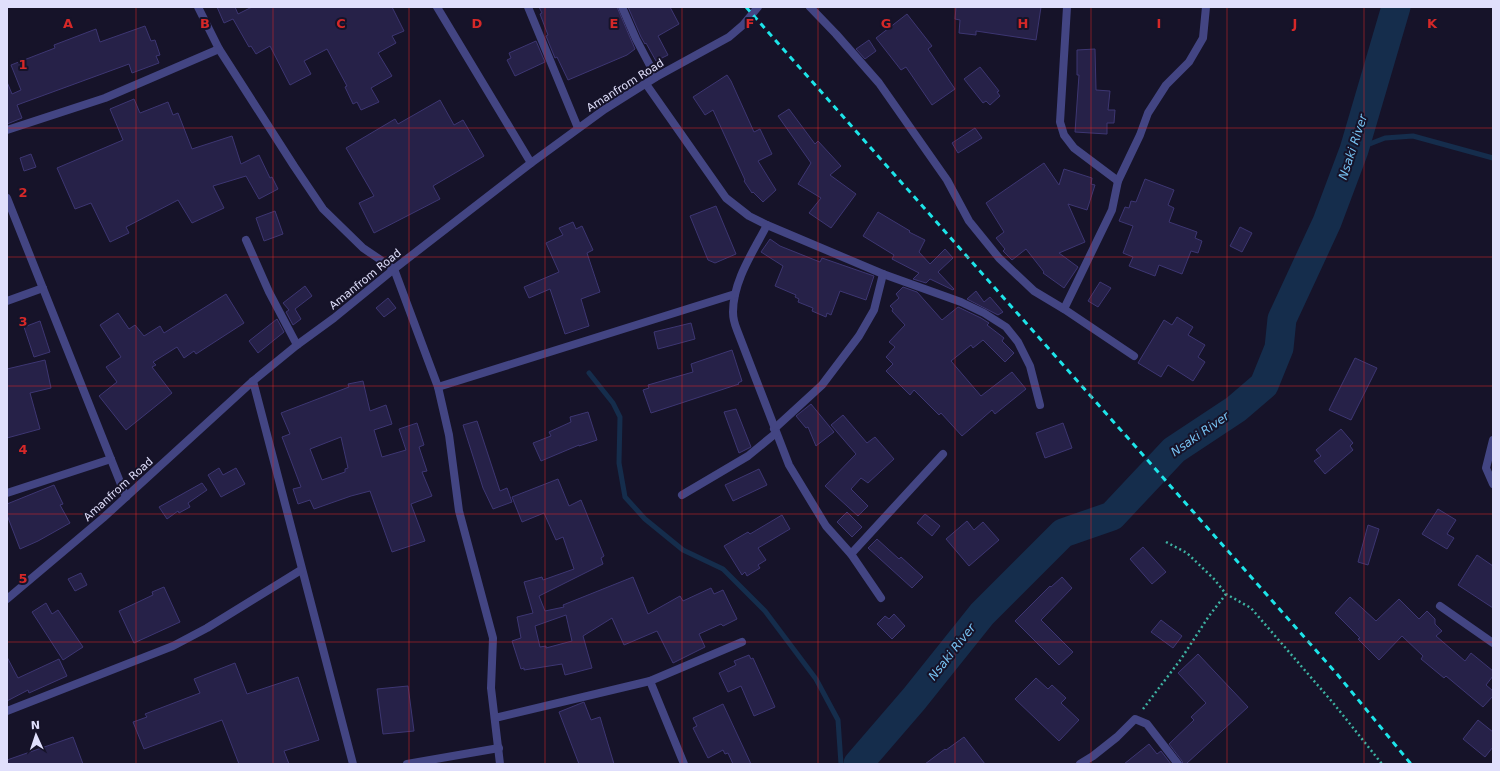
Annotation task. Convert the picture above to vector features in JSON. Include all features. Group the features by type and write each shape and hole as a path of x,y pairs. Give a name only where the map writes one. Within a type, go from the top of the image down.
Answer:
{"street":[{"path":"198,7 219,49 323,209 363,248 394,269 438,387 449,435 459,511 493,638 491,688 500,764"},
{"path":"437,7 531,163"},
{"path":"528,7 578,128"},
{"path":"622,7 636,39 656,77"},
{"name":"Amanfrom Road","path":"7,599 126,497 253,382 297,345 334,318 394,269 578,128 656,77 729,36 743,25 758,7"},
{"path":"810,7 879,83 947,180 969,221 1000,258 1034,291 1064,309 1134,356"},
{"path":"1067,7 1060,122 1064,135 1074,148 1118,180"},
{"path":"1064,309 1112,210 1118,180 1140,135 1148,112 1166,85 1189,62 1203,38 1206,7"},
{"path":"7,130 105,98 219,49"},
{"path":"646,84 726,198 749,216 883,274 961,302 984,313 1006,327 1018,342 1030,366 1040,405"},
{"path":"7,198 126,497"},
{"path":"767,225 743,271 735,294 733,313 736,330 789,465 826,526 851,554 881,598"},
{"path":"246,240 269,292 297,345"},
{"path":"682,495 748,456 822,385 859,336 874,310 883,274"},
{"path":"7,301 43,288"},
{"path":"438,387 735,294"},
{"path":"253,382 353,764"},
{"path":"1493,440 1486,468 1493,484"},
{"path":"851,554 943,454"},
{"path":"7,493 111,459"},
{"path":"7,711 173,646 208,628 302,570"},
{"path":"1440,606 1493,643"},
{"path":"495,718 650,681 742,642"},
{"path":"650,681 684,764"},
{"path":"1080,764 1093,756 1117,737 1135,719 1147,724 1178,764"},
{"path":"407,764 499,748"}],"path":[{"path":"1166,542 1187,553 1214,579 1226,594 1251,608 1334,704 1382,764"},
{"path":"1135,719 1181,659 1209,616 1226,594"}],"building":[{"path":"217,7 235,7 238,14 252,7 392,7 404,31 392,36 396,43 378,53 392,76 371,88 379,102 361,110 357,102 353,104 345,87 347,86 327,49 304,61 311,74 290,85 270,46 256,54 251,46 249,47 233,19 224,23"},
{"path":"539,7 617,7 635,49 627,55 568,80 557,57 555,58 546,36 548,35"},
{"path":"628,7 670,7 679,24 658,36 668,55 656,61 641,37"},
{"path":"956,7 1041,7 1036,40 976,31 976,35 959,33 960,20 955,19"},
{"path":"907,14 932,46 928,49 955,89 932,105 906,67 901,70 876,38"},
{"path":"145,26 151,41 155,40 160,55 156,56 159,63 132,73 129,64 17,105 22,118 7,124 7,82 12,94 21,90 11,65 55,48 54,45 96,29 100,42"},
{"path":"869,40 876,51 865,59 856,49"},
{"path":"536,41 545,62 515,76 507,60 511,58 509,53"},
{"path":"1095,49 1096,90 1110,91 1108,110 1115,110 1114,123 1107,123 1107,134 1075,132 1079,75 1077,75 1077,50"},
{"path":"980,67 999,91 997,92 1000,96 990,105 986,101 983,103 964,79"},
{"path":"727,75 754,132 760,129 772,154 758,161 776,190 763,202 753,192 752,193 744,181 745,180 713,110 705,115 693,97"},
{"path":"134,99 140,113 168,102 173,115 178,113 192,149 232,136 241,164 259,155 270,178 272,177 278,189 259,199 246,176 213,186 224,208 192,223 178,200 126,227 129,233 110,242 91,203 75,209 57,168 123,140 110,109"},
{"path":"440,100 454,125 463,120 484,156 433,186 440,199 374,233 359,203 374,196 346,148 395,119 398,124"},
{"path":"789,109 815,144 818,141 841,166 830,175 856,194 831,228 809,213 821,198 798,184 811,163 778,116"},
{"path":"975,128 982,138 958,153 952,143"},
{"path":"31,154 36,167 24,171 20,158"},
{"path":"1044,163 1059,185 1064,169 1092,178 1091,184 1095,185 1087,210 1068,204 1085,242 1059,253 1078,267 1064,288 1043,273 1044,272 1026,249 1012,260 1003,251 1005,249 996,238 1004,232 986,203"},
{"path":"1145,179 1174,190 1168,205 1174,208 1169,222 1197,232 1195,238 1202,241 1198,253 1191,251 1182,274 1159,265 1155,276 1129,266 1133,257 1123,253 1133,226 1119,221 1125,207 1129,208 1131,201 1136,202"},
{"path":"716,206 736,254 715,263 708,260 690,216"},
{"path":"275,211 283,234 264,241 256,218"},
{"path":"878,212 910,231 909,232 925,240 919,252 930,264 945,249 953,258 938,272 954,289 953,290 930,279 926,283 913,279 919,273 892,259 894,255 863,236"},
{"path":"573,222 576,229 582,226 593,250 587,253 600,292 581,299 589,326 565,334 550,289 529,298 524,287 559,272 546,243 563,235 559,228"},
{"path":"1240,227 1252,233 1242,252 1230,246"},
{"path":"770,239 780,246 820,262 822,258 874,276 866,300 840,291 831,315 827,313 826,317 812,311 813,308 798,302 799,299 795,297 796,295 775,286 783,266 761,252"},
{"path":"1100,282 1111,288 1098,307 1088,301"},
{"path":"305,286 312,296 295,309 301,319 293,325 286,312 289,310 283,303"},
{"path":"903,287 917,292 942,320 958,307 981,318 989,323 987,325 1004,338 1002,341 1014,353 1005,362 983,340 973,348 971,345 951,361 981,396 1012,372 1026,389 995,414 992,410 962,436 941,413 939,415 914,390 910,395 886,371 893,364 886,357 895,347 889,342 905,325 892,311 893,309 890,306 899,298 896,294"},
{"path":"976,291 984,302 990,297 1003,312 998,315 967,299"},
{"path":"226,294 244,323 196,354 194,351 184,358 177,347 153,362 156,365 152,367 172,393 126,430 99,396 117,382 106,367 121,357 100,325 118,313 129,329 135,325 144,336 160,326 164,333"},
{"path":"388,298 396,308 384,317 376,308"},
{"path":"1177,317 1193,327 1188,335 1205,345 1198,357 1205,362 1193,381 1168,365 1161,377 1138,363 1164,320 1172,325"},
{"path":"277,319 284,332 258,353 249,341"},
{"path":"40,321 50,352 34,357 24,327"},
{"path":"691,323 695,339 658,349 654,332"},
{"path":"732,350 742,381 738,383 739,384 651,413 643,390 649,388 648,385 693,372 691,364"},
{"path":"1355,358 1377,368 1351,420 1329,410"},
{"path":"45,360 51,388 30,393 40,429 7,438 7,369"},
{"path":"363,381 370,411 386,405 392,424 374,430 382,457 406,450 399,429 417,423 424,445 419,447 427,471 422,472 432,496 411,504 425,541 392,552 370,491 314,509 310,500 298,504 293,489 301,487 282,437 290,434 281,413 349,387 348,384","holes":["341,437 348,468 345,469 345,472 322,480 310,449"]},
{"path":"811,404 834,432 816,446 808,427 806,428 796,416"},
{"path":"736,409 751,447 739,453 724,412"},
{"path":"588,412 597,440 579,445 541,461 533,443 551,436 549,432 571,422 570,417"},
{"path":"843,415 867,443 875,437 894,459 868,483 861,478 851,489 868,506 858,516 825,486 856,454 831,425"},
{"path":"477,421 500,491 507,488 512,502 493,509 483,488 463,425"},
{"path":"1063,423 1072,448 1045,458 1036,433"},
{"path":"1341,429 1353,443 1350,446 1353,450 1325,474 1314,461 1321,456 1316,450"},
{"path":"219,468 223,475 236,468 245,484 221,497 208,475"},
{"path":"759,469 767,485 733,501 725,485"},
{"path":"558,479 569,506 581,500 604,556 601,558 603,564 539,596 545,611 564,607 563,605 633,577 648,614 680,596 683,601 711,588 714,594 723,590 737,619 723,626 721,624 699,634 705,647 673,663 657,631 624,645 612,618 583,636 592,668 565,675 562,664 524,670 524,668 521,669 512,641 521,638 517,617 533,613 524,582 542,577 543,580 574,569 563,537 556,540 544,513 522,522 512,497","holes":["566,615 572,641 546,648 546,646 540,647 535,626"]},
{"path":"202,483 207,490 188,503 190,507 179,513 178,511 167,519 159,507"},
{"path":"54,485 63,504 60,505 70,523 38,541 20,549 7,515 7,504"},
{"path":"1438,509 1456,520 1447,534 1454,538 1447,549 1422,534"},
{"path":"847,512 862,527 852,537 837,522"},
{"path":"925,514 940,526 932,536 917,523"},
{"path":"782,515 790,529 758,548 766,560 758,565 760,568 747,576 745,572 742,575 724,546 748,532 750,534"},
{"path":"967,521 974,530 983,522 999,540 969,566 946,539"},
{"path":"1368,525 1379,529 1368,565 1358,562"},
{"path":"877,539 899,559 901,557 923,577 912,588 868,548"},
{"path":"1143,547 1166,572 1152,584 1130,559"},
{"path":"1477,555 1493,566 1493,608 1458,585"},
{"path":"81,573 87,585 75,591 68,579"},
{"path":"1062,577 1072,588 1041,620 1073,652 1059,665 1015,621 1050,586 1051,587"},
{"path":"164,587 180,622 134,643 119,611 153,595 152,592"},
{"path":"1350,597 1376,621 1399,599 1419,619 1427,611 1435,619 1435,624 1442,631 1436,636 1465,661 1471,653 1493,671 1493,676 1486,685 1493,691 1493,696 1483,707 1446,676 1444,678 1421,659 1423,656 1402,636 1379,660 1335,613"},
{"path":"46,603 52,614 58,610 83,647 63,660 32,612"},
{"path":"894,614 905,626 892,639 877,624 885,616 889,619"},
{"path":"1161,620 1182,636 1173,648 1151,632"},
{"path":"1198,654 1248,707 1186,764 1183,764 1169,744 1194,720 1191,717 1206,703 1178,673"},
{"path":"749,655 751,659 753,658 775,707 754,716 741,686 728,692 719,673 736,665 734,661"},
{"path":"7,657 18,678 59,659 67,676 29,693 28,690 7,701"},
{"path":"235,663 247,694 298,677 319,740 284,751 289,764 239,764 222,720 144,749 133,722 147,717 145,714 200,693 194,679"},
{"path":"1036,678 1048,689 1052,685 1066,698 1061,703 1079,720 1059,741 1015,699"},
{"path":"408,686 414,731 383,734 377,689"},
{"path":"584,702 591,720 600,717 614,764 579,764 559,712"},
{"path":"723,704 751,764 733,764 728,753 725,754 723,750 708,758 693,728 697,726 693,718"},
{"path":"1478,720 1493,732 1493,747 1485,757 1463,739"},
{"path":"73,737 83,764 7,764 7,760"},
{"path":"964,737 985,764 925,764 945,749 946,750"},
{"path":"1149,744 1157,754 1161,751 1171,764 1124,764"}],"waterway":[{"name":"Nsaki River","path":"858,764 914,699 982,614 1063,533 1112,516 1174,450 1236,409 1264,385 1279,348 1282,319 1327,222 1354,150 1396,7"},
{"path":"1354,150 1385,138 1413,136 1493,158"},
{"path":"589,373 613,403 620,417 619,463 625,497 645,519 683,550 723,569 765,611 816,679 838,720 841,764"}],"railway":[{"path":"746,7 1337,674 1411,764"}]}
